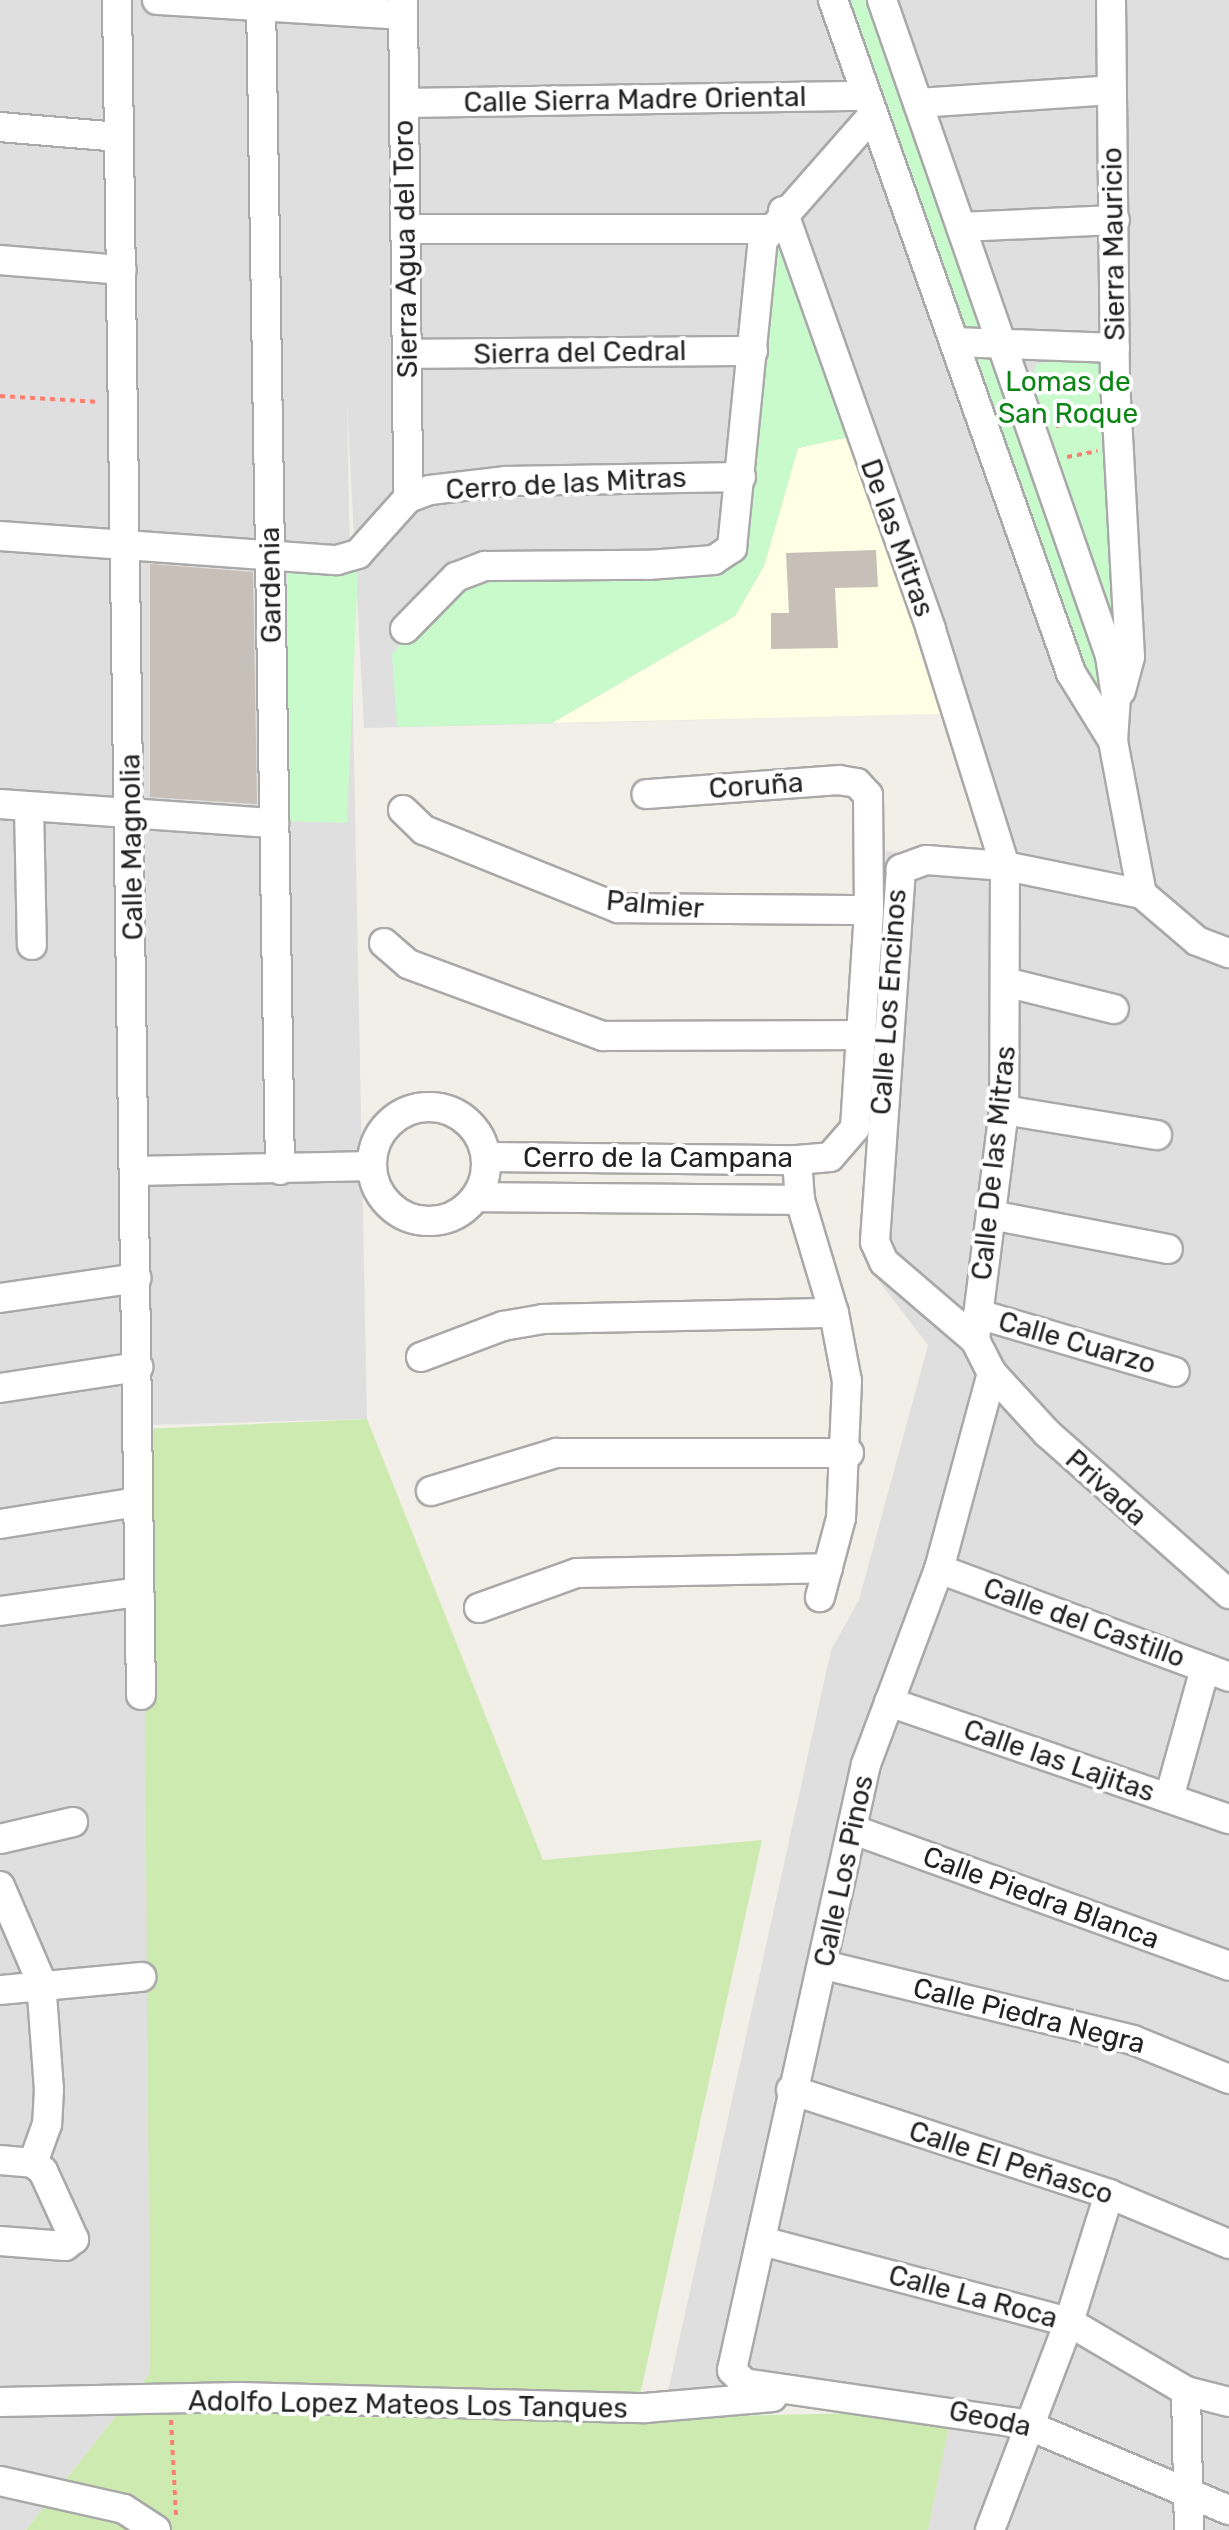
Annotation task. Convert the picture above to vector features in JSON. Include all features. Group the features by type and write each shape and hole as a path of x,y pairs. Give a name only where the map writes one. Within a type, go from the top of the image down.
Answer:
{"street":[{"name":"Calle Magnolia","path":"117,0 132,815 141,1695"},
{"path":"157,0 403,8"},
{"path":"833,0 1071,673 1105,703"},
{"path":"882,0 1006,347 1110,656 1105,703 1142,894 1197,942 1229,953"},
{"name":"Sierra Mauricio","path":"1105,703 1127,682 1130,657 1115,348 1111,0"},
{"name":"Gardenia","path":"261,3 280,1170"},
{"name":"Sierra Agua del Toro","path":"403,8 408,498"},
{"path":"918,103 1112,90"},
{"name":"Calle Sierra Madre Oriental","path":"404,103 868,106"},
{"path":"405,629 470,570 503,564 703,562 726,555 736,534 754,351 776,220 868,106"},
{"path":"0,127 119,136"},
{"path":"406,229 776,220"},
{"name":"De las Mitras","path":"776,220 931,630 1005,866"},
{"path":"961,226 1114,220"},
{"path":"0,260 122,270"},
{"path":"954,342 1006,347 1115,348"},
{"name":"Sierra del Cedral","path":"408,354 754,351"},
{"name":"Cerro de las Mitras","path":"0,536 351,557 408,498 506,481 740,477"},
{"name":"Coruña","path":"647,794 838,780 863,788 871,814 869,910"},
{"path":"0,804 274,823"},
{"path":"28,806 32,945"},
{"name":"Palmier","path":"403,810 424,830 618,908 869,910"},
{"name":"Calle Los Encinos","path":"977,1327 884,1262 875,1242 897,875 915,861 1005,866 1142,894"},
{"name":"Calle De las Mitras","path":"977,1327 1004,1110 1008,983 1005,866"},
{"path":"384,942 408,964 603,1036 863,1035 869,910"},
{"path":"1008,983 1114,1009"},
{"name":"Cerro de la Campana","path":"487,1158 830,1157 855,1128 863,1035"},
{"path":"428,1106 467,1120 487,1158 476,1197 451,1216 420,1220 385,1200 372,1166 389,1123 428,1106"},
{"path":"1004,1110 1157,1135"},
{"path":"797,1160 800,1200 834,1313 846,1381 848,1453 820,1597"},
{"path":"136,1171 372,1166"},
{"path":"476,1197 800,1200"},
{"path":"991,1214 1168,1249"},
{"path":"0,1298 137,1278"},
{"path":"421,1357 502,1326 544,1319 834,1313"},
{"name":"Calle Cuarzo","path":"977,1327 1175,1372"},
{"name":"Privada","path":"977,1327 992,1373 1088,1474 1224,1585"},
{"path":"0,1388 138,1367"},
{"name":"Calle Los Pinos","path":"736,2379 732,2362 762,2241 790,2090 824,1966 866,1764 940,1569 992,1373"},
{"path":"431,1491 556,1453 848,1453"},
{"path":"0,1524 137,1502"},
{"path":"480,1608 577,1573 828,1568"},
{"name":"Calle del Castillo","path":"940,1569 1217,1673"},
{"path":"0,1612 139,1592"},
{"path":"1169,1798 1217,1673"},
{"name":"Calle las Lajitas","path":"889,1702 1229,1819"},
{"path":"0,1839 73,1822"},
{"name":"Calle Piedra Blanca","path":"854,1830 1229,1966"},
{"path":"0,1886 41,1981 50,2089 47,2124 33,2163 74,2242 65,2246 0,2242"},
{"name":"Calle Piedra Negra","path":"824,1966 1133,2040 1229,2079"},
{"path":"0,1990 41,1981 141,1976"},
{"name":"Calle El Peñasco","path":"790,2090 1109,2194 1229,2244"},
{"path":"0,2160 33,2163"},
{"path":"990,2530 1025,2424 1069,2322 1109,2194"},
{"name":"Calle La Roca","path":"762,2241 1069,2322 1186,2391 1229,2402"},
{"name":"Geoda","path":"736,2379 1025,2424 1229,2510"},
{"path":"1186,2391 1190,2530"},
{"name":"Adolfo Lopez Mateos Los Tanques","path":"0,2402 531,2400 645,2408 814,2392"},
{"path":"0,2482 124,2509 156,2530"}],"path":[{"path":"1041,390 1111,380"},
{"path":"0,396 122,403"},
{"path":"1055,426 1111,416"},
{"path":"1063,457 1111,448"},
{"path":"171,2402 178,2530"}],"shaded area":[{"path":"0,0 1229,0 1229,2530 928,2530 951,2411 666,2400 831,1650 859,1600 928,1345 867,1266 886,851 1152,875 1019,860 946,714 364,728 347,403 367,1419 148,1425 150,2373 26,2530 0,2530"},
{"path":"849,437 946,714 552,723 735,616 764,566 798,448"}],"green space":[{"name":"Lomas de San Roque","path":"842,0 882,0 1112,672 1104,693 1090,685"},
{"path":"791,249 849,437 798,448 764,566 735,616 552,723 397,727 392,654 475,560 737,544 773,250"},
{"name":"Lomas de San Roque","path":"1084,354 1106,362 1121,678 1024,393 1037,364"},
{"path":"287,568 358,569 347,823 284,821"},
{"path":"367,1419 543,1860 762,1840 635,2418 952,2411 928,2530 26,2530 150,2373 143,1429"}],"building":[{"path":"876,550 878,587 835,588 838,648 771,649 771,613 789,613 786,553"},
{"path":"150,564 253,572 257,804 150,797"}]}
